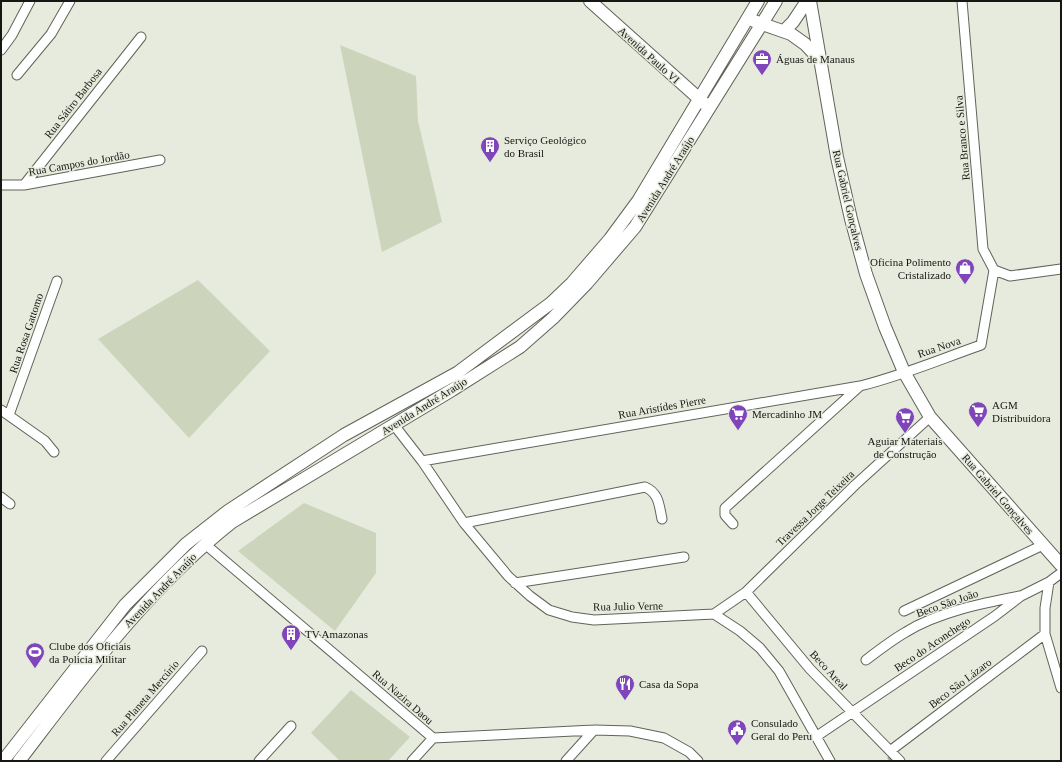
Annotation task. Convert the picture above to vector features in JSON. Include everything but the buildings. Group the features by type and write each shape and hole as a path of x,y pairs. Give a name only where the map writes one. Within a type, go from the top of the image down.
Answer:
{"main road":[{"name":"Avenida Paulo VI","path":"590,1 709,108"},
{"name":"Avenida André Araújo","path":"3,761 125,605 186,544 228,511 344,435 457,373 551,303 572,283 610,239 638,201 758,1"},
{"name":"Avenida André Araújo","path":"19,761 98,657 159,587 205,544 232,522 394,425 520,347 553,318 587,283 635,227 760,24 776,1"},
{"path":"784,31 793,22 807,1"},
{"name":"Rua Gabriel Gonçalves","path":"810,1 837,157 851,219 866,274 885,328 904,372 930,417 1061,565"},
{"path":"747,18 760,24 784,31 805,44 820,60"}],"street":[{"path":"1,50 12,35 30,1"},
{"path":"17,75 51,34 70,1"},
{"name":"Rua Branco e Silva","path":"962,1 983,249 994,270"},
{"name":"Rua Sátiro Barbosa","path":"24,185 141,37"},
{"name":"Rua Campos do Jordão","path":"1,185 24,185 160,160"},
{"path":"994,270 1010,276 1061,269"},
{"name":"Rua Nova","path":"904,372 981,345 994,270"},
{"name":"Rua Rosa Gattomo","path":"9,415 57,281"},
{"name":"Rua Aristídes Pierre","path":"422,461 860,386 891,378 904,372"},
{"path":"733,524 725,515 725,508 860,386"},
{"path":"1,410 45,441 54,452"},
{"name":"Travessa Jorge Teixeira","path":"714,614 746,592 855,485 930,417"},
{"name":"Rua Julio Verne","path":"394,425 422,461 464,523 515,583 549,610 572,617 594,620 714,614"},
{"path":"464,523 645,487 657,494 662,519"},
{"path":"1,497 10,504"},
{"name":"Rua Nazira Daou","path":"205,544 433,738 594,730 630,731 664,738 689,752 698,761"},
{"path":"904,611 1043,546"},
{"path":"515,583 684,557"},
{"name":"Beco do Aconchego","path":"817,736 995,616 1021,596 1049,582 1061,573"},
{"path":"1049,582 1045,608 1045,634 1052,664 1061,688"},
{"name":"Beco Areal","path":"746,592 810,669 900,761"},
{"name":"Beco São João","path":"866,660 906,632 925,622 986,602 1021,596"},
{"path":"714,614 740,630 770,659 779,670 830,761"},
{"name":"Beco São Lázaro","path":"890,751 1045,634"},
{"name":"Rua Planeta Mercúrio","path":"106,761 202,651"},
{"path":"259,761 291,726"},
{"path":"566,761 594,730"},
{"path":"412,761 433,738"}],"green space":[{"path":"340,45 416,76 418,121 442,222 382,252"},
{"path":"198,280 270,351 189,438 98,339"},
{"path":"304,503 376,533 376,573 335,631 238,551"},
{"path":"351,690 410,737 388,761 340,761 311,733"}],"waterway":[{"path":"889,758 892,761"}],"place":[{"name":"Águas de Manaus","path":"762,76"},
{"name":"Serviço Geológico do Brasil","path":"490,163"},
{"name":"Oficina Polimento Cristalizado","path":"965,285"},
{"name":"AGM Distribuidora","path":"978,428"},
{"name":"Mercadinho JM","path":"738,431"},
{"name":"Aguiar Materiais de Construção","path":"905,434"},
{"name":"TV Amazonas","path":"291,651"},
{"name":"Clube dos Oficiais da Policia Militar","path":"35,669"},
{"name":"Casa da Sopa","path":"625,701"},
{"name":"Consulado Geral do Peru","path":"737,746"}]}
